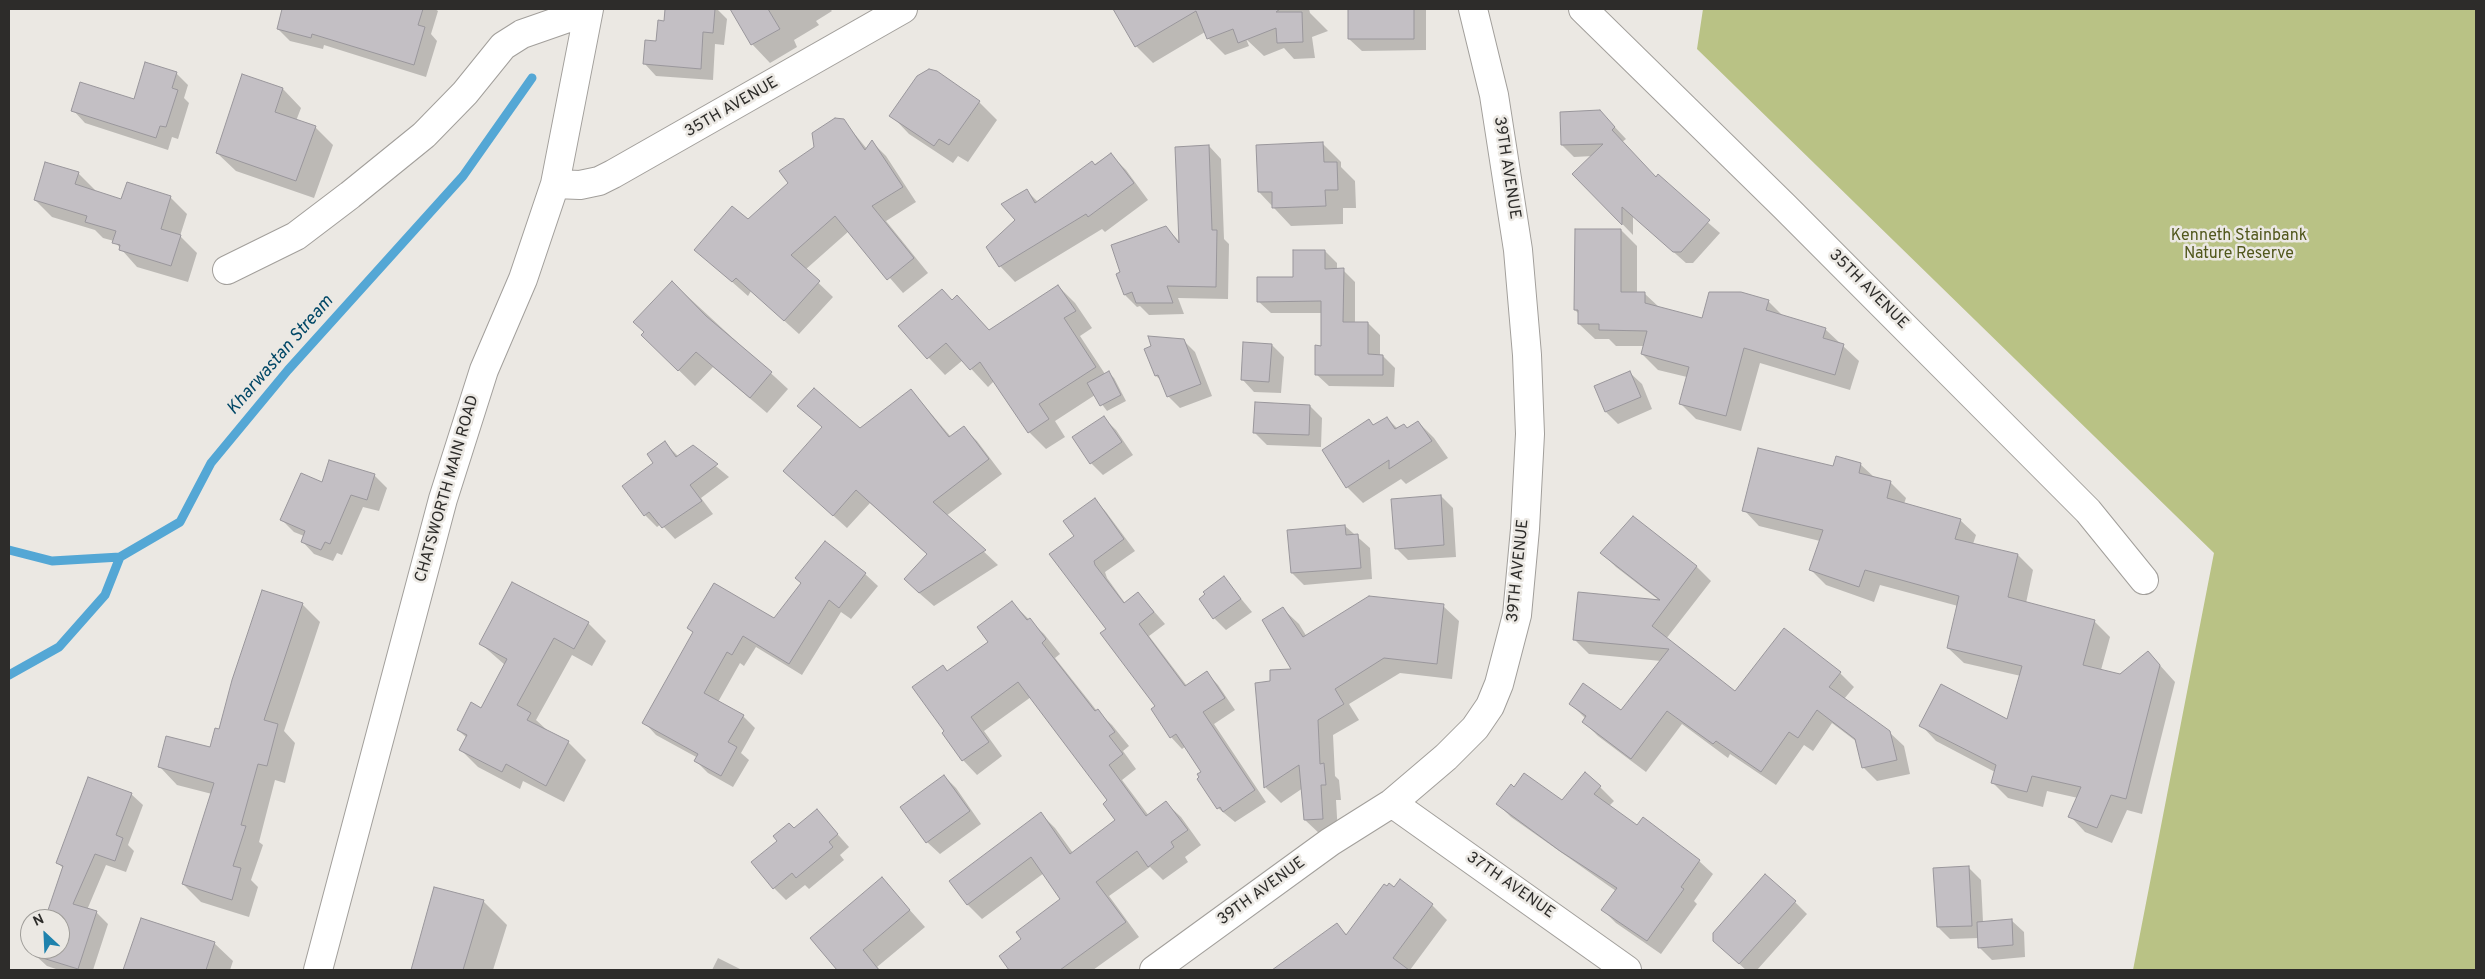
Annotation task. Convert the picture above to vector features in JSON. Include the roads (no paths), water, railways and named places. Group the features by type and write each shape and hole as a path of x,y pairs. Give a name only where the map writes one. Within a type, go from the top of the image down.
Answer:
{"street":[{"name":"35TH AVENUE","path":"554,184 580,185 599,182 685,135 903,9"},
{"name":"39TH AVENUE","path":"1154,970 1330,842 1392,803 1464,740 1475,728 1490,706 1499,684 1518,605 1525,529 1530,434 1527,355 1518,250 1494,95 1473,9"},
{"name":"35TH AVENUE","path":"1583,9 1785,207 2088,511 2144,580"},
{"name":"CHATSWORTH MAIN ROAD","path":"227,270 296,236 365,183 424,135 466,93 503,46 522,34 575,12 554,184 523,279 484,370 443,499 318,970"},
{"name":"37TH AVENUE","path":"1392,803 1626,970"}],"waterway":[{"name":"Kharwastan Stream","path":"9,550 52,561 120,557 180,522 211,463 288,370 463,176 532,78"},
{"path":"9,675 59,647 105,595 120,557"}],"park label":[{"name":"Kenneth Stainbank Nature Reserve","path":"2239,246"}]}
